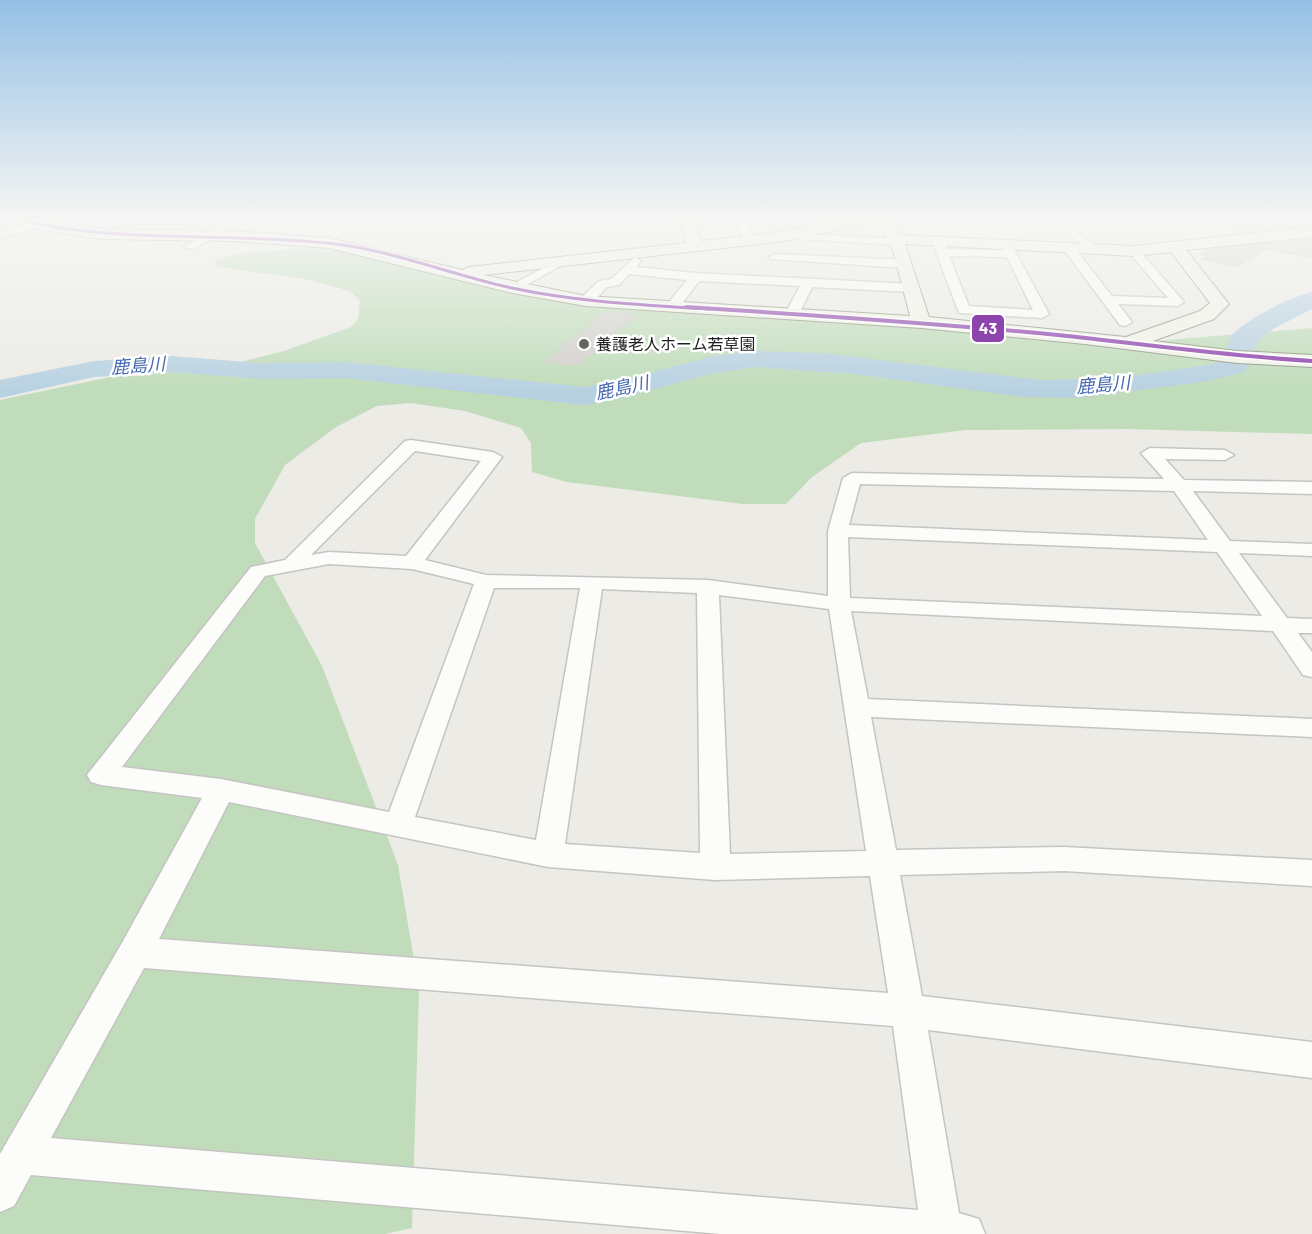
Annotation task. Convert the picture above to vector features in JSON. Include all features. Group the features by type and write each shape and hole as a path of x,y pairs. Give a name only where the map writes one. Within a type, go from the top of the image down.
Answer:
{"street":[{"path":"473,278 512,288 586,301 921,322 1127,343 1237,357 1309,361"},
{"path":"512,288 531,278"},
{"path":"586,301 603,284 615,282 619,278"},
{"path":"692,278 912,288"},
{"path":"672,307 696,278"},
{"path":"760,281 762,278"},
{"path":"786,282 789,278"},
{"path":"909,278 921,322"},
{"path":"952,278 964,310 1042,314 1024,278"},
{"path":"1091,278 1125,322"},
{"path":"1108,300 1178,302 1157,278"},
{"path":"1127,343 1207,315 1220,304 1199,278"},
{"path":"792,314 808,283"},
{"path":"293,565 296,558 411,445 493,457 412,563"},
{"path":"1225,455 1150,453 1179,485 1312,669"},
{"path":"21,1155 949,1233 908,1011 839,604 838,531 852,478 1312,488"},
{"path":"838,531 1312,550"},
{"path":"1312,626 839,604 708,587 592,582 486,581 412,563 329,558 258,571 101,775 221,790 548,855 715,867 1064,859 1312,873"},
{"path":"398,825 486,581"},
{"path":"548,855 592,582"},
{"path":"708,587 715,867"},
{"path":"855,707 1312,728"},
{"path":"0,1192 135,952 221,790"},
{"path":"135,952 908,1011 1312,1060"}],"green space":[{"path":"295,278 454,278 522,294 1155,341 1312,328 1312,434 1126,429 966,430 861,443 812,477 786,504 743,504 567,482 532,472 531,443 521,428 465,411 411,403 377,406 336,427 285,465 255,519 255,543 322,666 398,865 419,990 412,1228 385,1234 0,1234 0,400 115,376 139,376 236,363 284,351 351,327 358,319 360,301 350,291"}],"building":[{"name":"養護老人ホーム若草園","path":"606,312 635,316 576,366 545,361"}],"waterway":[{"name":"鹿島川","path":"1241,352 1242,340 1264,324 1312,299"},
{"name":"鹿島川","path":"0,389 94,369 172,364 260,371 345,370 584,396 627,388 713,365 756,359 789,359 856,365 1022,388 1060,389 1098,388 1156,381 1218,371 1240,362"}],"transit line":[{"name":"43","path":"472,278 512,288 586,301 921,322 1085,338 1237,357 1312,361"}],"place":[{"name":"養護老人ホーム若草園","path":"584,344"}]}
